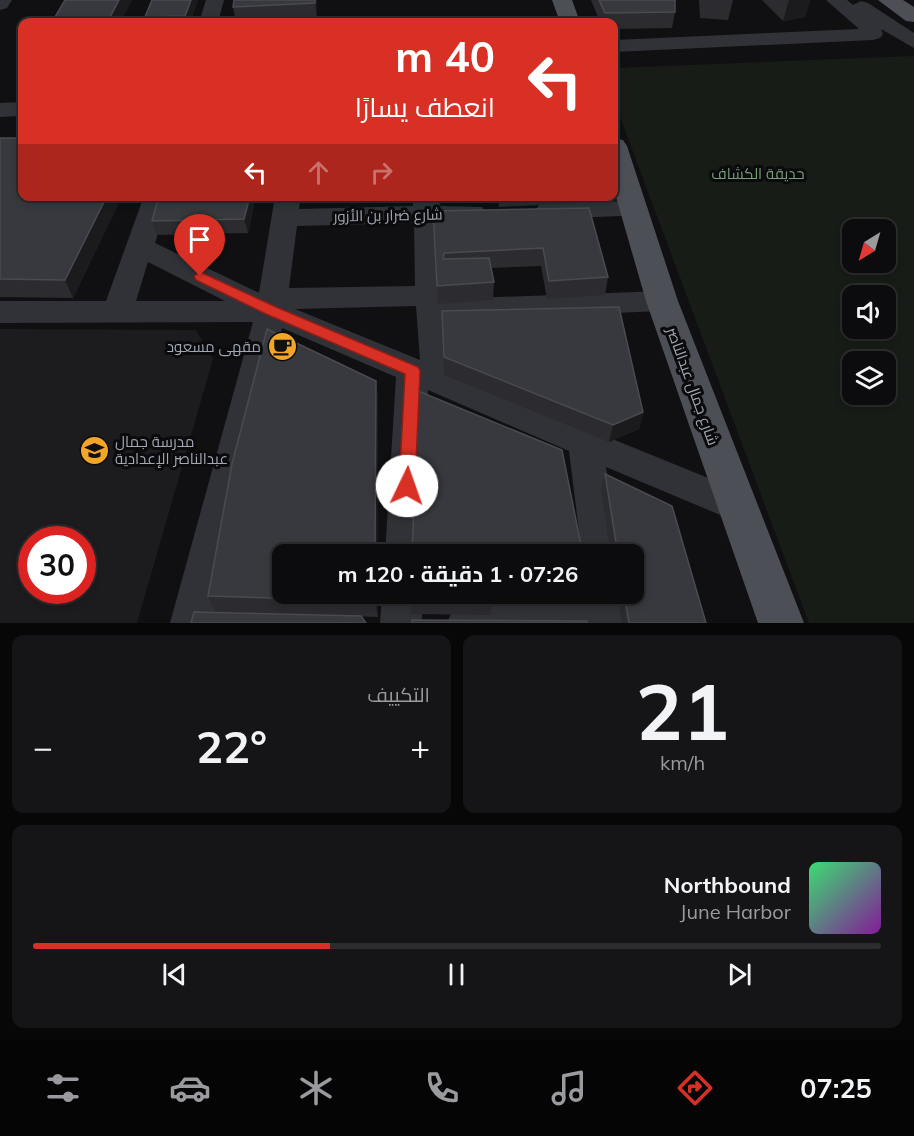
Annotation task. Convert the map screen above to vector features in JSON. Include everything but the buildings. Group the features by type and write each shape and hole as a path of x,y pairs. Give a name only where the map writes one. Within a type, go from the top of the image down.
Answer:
{"main road":[{"path":"562,0 569,18"},
{"path":"888,0 914,16"},
{"name":"شارع جمال عبدالناصر","path":"618,158 662,301 781,623"}],"street":[{"path":"0,4 3,0"},
{"path":"209,18 215,0"},
{"path":"835,0 871,28 873,34"},
{"path":"851,0 909,38"},
{"path":"618,46 873,34 909,38"},
{"path":"117,312 155,201"},
{"path":"405,544 431,303 427,205"},
{"name":"شارع ضرار بن الأزور","path":"286,207 427,205 475,208"},
{"path":"191,623 272,305 286,207"},
{"path":"528,212 635,209"},
{"path":"140,247 425,376 737,506"},
{"path":"0,312 117,312 272,305 662,301"},
{"path":"585,443 599,544"},
{"path":"401,623 402,604"},
{"path":"468,623 609,612"}],"shaded area":[{"name":"مدرسة جمال عبدالناصر الإعدادية","path":"0,329 196,330 213,359 137,623 0,623"}],"green space":[{"name":"حديقة الكشاف","path":"914,56 914,623 809,623 618,112 618,68"}],"place":[{"name":"مقهى مسعود","path":"282,346"},
{"name":"مدرسة جمال عبدالناصر الإعدادية","path":"94,450"}],"route":[{"path":"200,276 271,311 412,371 407,486"}]}
